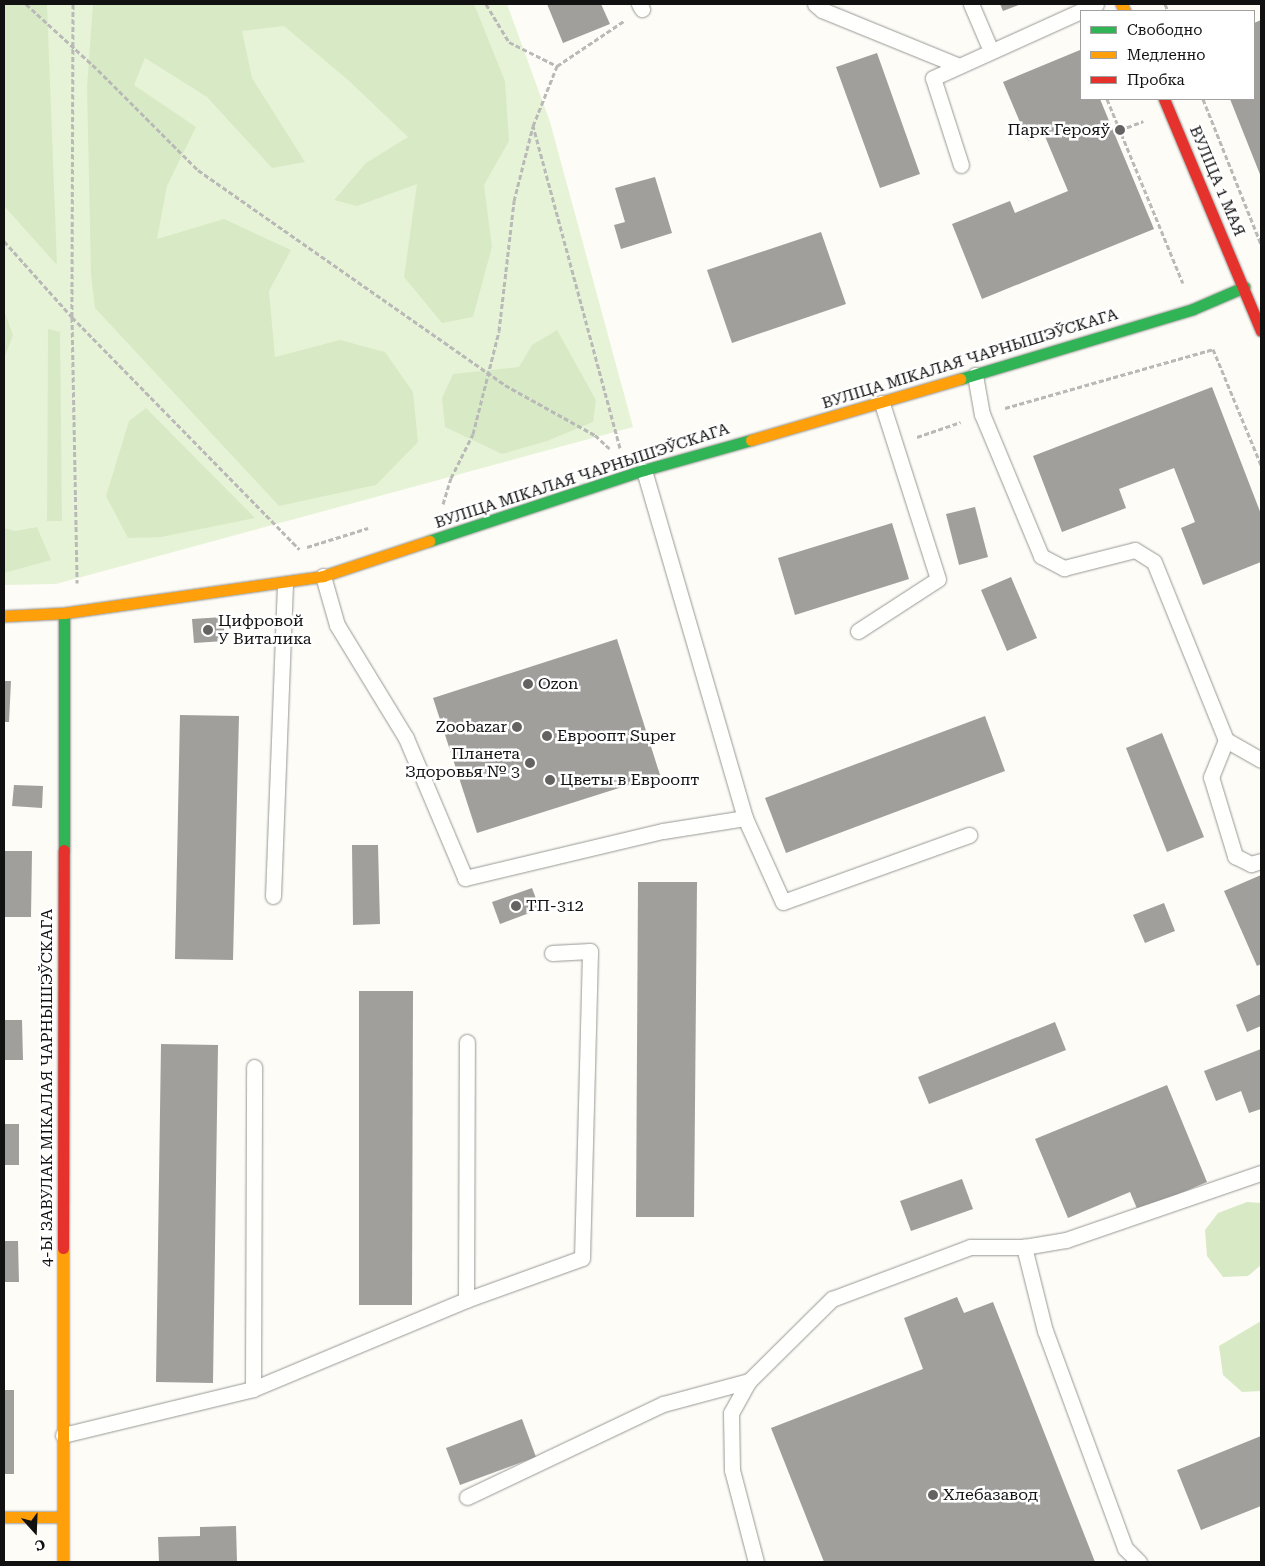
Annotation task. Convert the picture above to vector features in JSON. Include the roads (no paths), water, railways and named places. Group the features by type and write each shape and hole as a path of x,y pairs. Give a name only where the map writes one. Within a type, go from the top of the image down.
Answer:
{"street":[{"name":"ВУЛІЦА 1 МАЯ","path":"1164,100 1244,288 1258,314 1261,331"},
{"name":"ВУЛІЦА МІКАЛАЯ ЧАРНЫШЭЎСКАГА","path":"4,616 64,614 285,584 323,576 644,470 882,403 1193,309 1244,288"},
{"name":"4-Ы ЗАВУЛАК МІКАЛАЯ ЧАРНЫШЭЎСКАГА","path":"63,1562 64,614"},
{"path":"4,1517 63,1517"}],"lane":[{"path":"815,4 822,10 959,66"},
{"path":"972,4 991,51"},
{"path":"1083,10 1096,4"},
{"path":"961,166 932,78 1080,11"},
{"path":"975,375 982,414 1042,556 1064,568 1135,550 1154,562 1226,740 1261,760"},
{"path":"858,631 938,579 882,403"},
{"path":"644,470 744,818 783,902 969,835"},
{"path":"323,576 337,625 406,738 465,878 663,831 744,818"},
{"path":"273,896 285,584"},
{"path":"1226,740 1211,777 1235,856 1251,864 1261,861"},
{"path":"63,1434 253,1389 466,1300 582,1258 590,951 552,953"},
{"path":"466,1300 467,1042"},
{"path":"253,1389 254,1067"},
{"path":"756,1562 732,1470 730,1414 749,1380 832,1299 970,1247 1024,1247 1066,1240 1261,1173"},
{"path":"1024,1247 1048,1340 1125,1548 1139,1562"},
{"path":"467,1497 663,1404 749,1380"}],"place":[{"name":"Парк Герояў","path":"1120,130"},
{"name":"Цифровой У Виталика","path":"208,630"},
{"name":"Ozon","path":"528,684"},
{"name":"Zoobazar","path":"517,727"},
{"name":"Евроопт Super","path":"547,736"},
{"name":"Планета Здоровья № 3","path":"530,763"},
{"name":"Цветы в Евроопт","path":"550,780"},
{"name":"ТП-312","path":"516,906"},
{"name":"Хлебазавод","path":"933,1495"}]}
